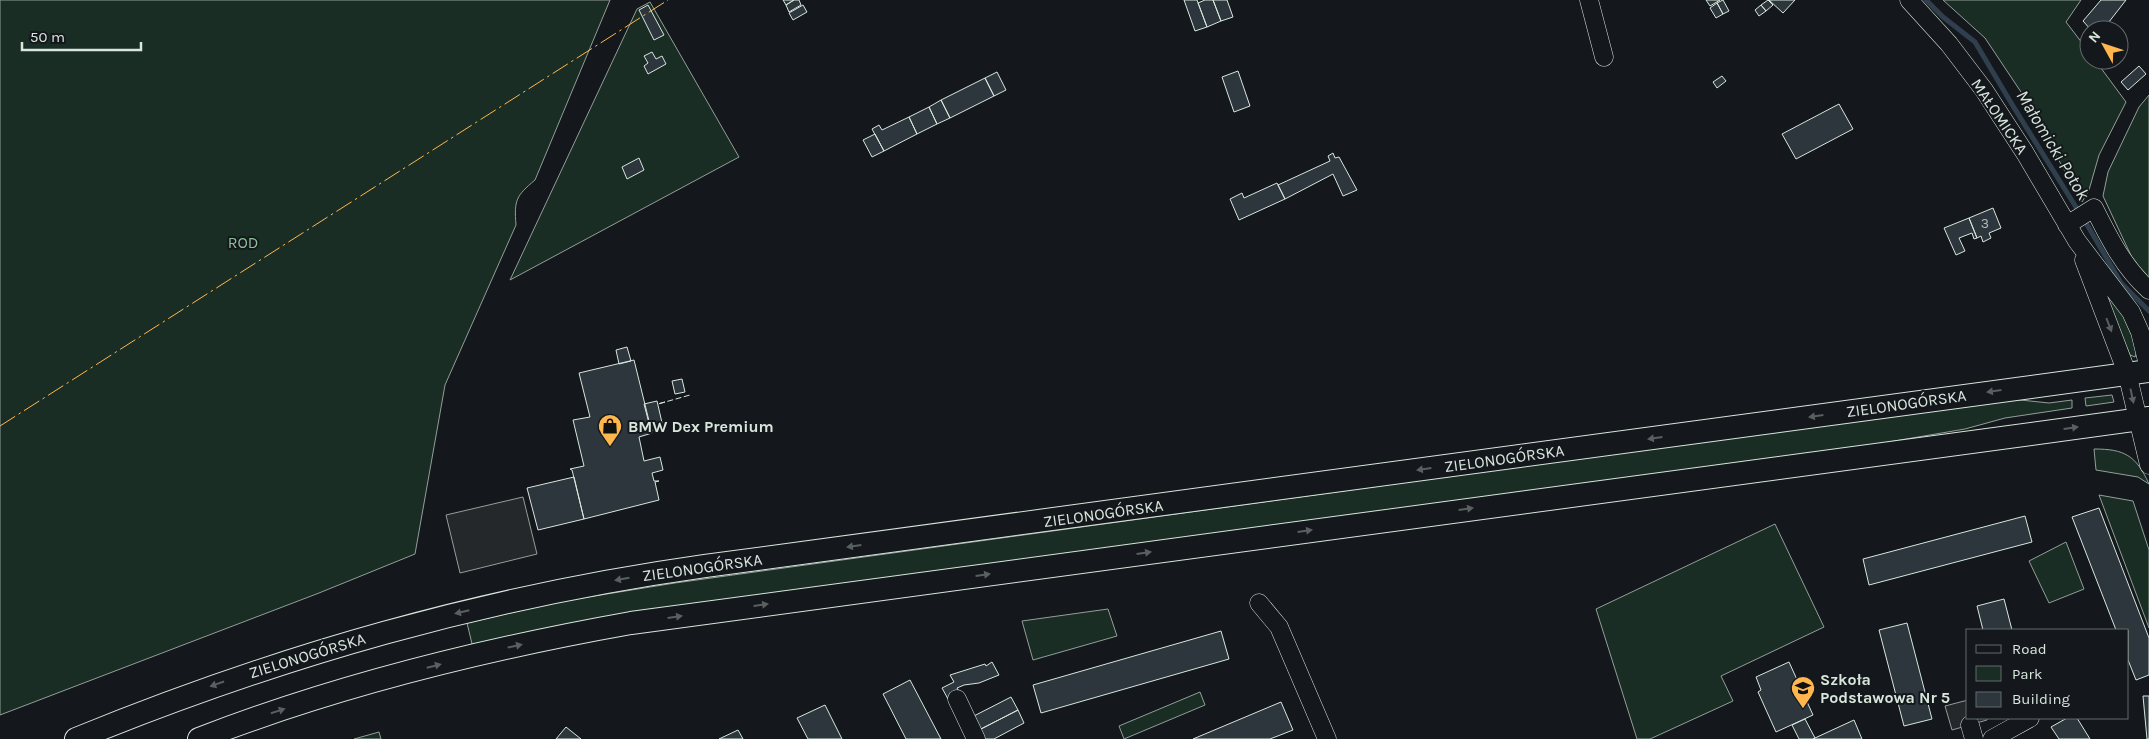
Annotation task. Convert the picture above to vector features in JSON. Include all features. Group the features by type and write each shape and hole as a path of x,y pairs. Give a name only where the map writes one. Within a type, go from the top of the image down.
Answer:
{"main road":[{"name":"ZIELONOGÓRSKA","path":"76,739 220,683 347,643 457,612 594,583 2142,371"},
{"path":"199,739 306,702 413,671 517,645 631,623 2143,419"}],"street":[{"path":"1590,0 1604,57"},
{"name":"MAŁOMICKA","path":"1909,0 1953,49 2077,218 2077,241 2142,371"},
{"path":"2077,218 2094,208 2112,242 2129,268 2149,290"},
{"name":"MAŁOMICKA","path":"2077,241 2130,310 2140,330 2142,371"},
{"path":"2130,310 2149,324"},
{"path":"2142,371 2143,419 2149,465"},
{"path":"1259,603 1279,627 1327,739"},
{"path":"957,699 976,739"},
{"path":"1992,739 2028,719"}],"green space":[{"name":"ROD","path":"0,0 610,0 535,180 524,190 518,199 515,210 516,225 445,385 415,554 319,593 0,715"},
{"path":"1943,0 2081,0 2066,22 2079,39 2079,70 2102,70 2126,102 2099,155 2089,190 2082,202 2021,92 1985,38"},
{"path":"650,2 739,157 510,280 637,9"},
{"path":"2149,95 2149,278 2135,264 2103,196 2108,172 2139,107"},
{"path":"2099,277 2131,328 2137,349 2135,357 2130,355 2097,278"},
{"path":"2112,395 2114,402 2086,406 2085,398"},
{"path":"2011,399 2049,403 2072,400 2072,408 2005,418 1965,429 1789,459 473,648 467,623 557,602 675,583"},
{"path":"2094,449 2113,450 2128,456 2139,466 2149,484 2138,477 2096,470"},
{"path":"2099,495 2133,501 2149,550 2149,628"},
{"path":"1775,524 1824,627 1721,676 1733,701 1650,739 1637,739 1596,609"},
{"path":"2066,542 2084,589 2049,603 2029,561"},
{"path":"1108,609 1117,636 1033,660 1022,621"},
{"path":"1200,692 1205,705 1124,739 1119,726"},
{"path":"379,732 381,739 354,739"}],"shaded area":[{"path":"523,497 537,554 460,573 446,515"},
{"path":"1966,701 1966,719 1987,720 1952,730 1945,706"}],"building":[{"path":"783,0 794,0 786,5"},
{"path":"794,0 799,0 801,5 789,12 786,5"},
{"path":"1184,0 1197,0 1207,27 1195,31"},
{"path":"1205,0 1213,0 1221,21 1207,27 1198,3"},
{"path":"1213,0 1227,0 1233,17 1221,21"},
{"path":"1706,0 1720,0 1710,6"},
{"path":"1723,0 1729,11 1723,14 1717,3"},
{"path":"1768,0 1773,5 1766,11 1761,5"},
{"path":"1769,0 1795,0 1783,13"},
{"path":"2101,0 2126,0 2110,20 2084,20"},
{"path":"1717,3 1723,14 1716,18 1710,8"},
{"path":"648,5 664,35 654,40 639,10"},
{"path":"803,5 807,12 793,20 789,13"},
{"path":"1761,5 1766,11 1759,16 1755,10"},
{"path":"652,52 656,59 662,56 666,64 648,74 644,66 648,63 644,56"},
{"path":"2139,66 2146,74 2128,90 2121,82"},
{"path":"1238,71 1250,106 1234,112 1222,77"},
{"path":"997,72 1006,90 994,96 985,78"},
{"path":"1722,76 1726,81 1717,88 1713,82"},
{"path":"985,78 994,96 950,118 941,100"},
{"path":"941,100 950,118 937,124 929,107"},
{"path":"1839,104 1853,129 1796,159 1782,134"},
{"path":"929,107 937,124 917,134 909,117"},
{"path":"909,117 917,134 884,151 872,129 879,125 882,130"},
{"path":"875,134 884,151 872,157 863,140"},
{"path":"1333,153 1335,158 1339,157 1357,190 1343,196 1333,174 1285,199 1278,185 1330,161 1328,156"},
{"path":"639,158 644,170 627,179 622,167"},
{"path":"1277,183 1285,199 1239,220 1230,199 1242,193 1244,198"},
{"path":"1993,208 2001,228 1989,233 1991,238 1983,242 1981,236 1977,238 1969,218"},
{"path":"1969,218 1977,238 1974,239 1972,233 1959,238 1965,251 1956,255 1944,228"},
{"path":"627,347 631,361 619,364 616,350"},
{"name":"BMW Dex Premium","path":"634,360 652,433 639,437 644,461 660,457 663,470 652,473 654,481 659,481 655,482 659,500 584,519 572,470 570,469 584,466 573,420 590,417 579,373"},
{"path":"682,379 685,392 675,394 672,381"},
{"path":"657,401 663,427 651,431 644,404"},
{"path":"574,477 584,519 538,530 527,488"},
{"path":"2099,508 2149,638 2149,675 2136,680 2129,662 2129,629 2116,629 2072,517"},
{"path":"2025,516 2032,542 1869,585 1863,559"},
{"path":"2004,599 2012,629 1983,629 1977,606"},
{"path":"1907,623 1932,719 1904,726 1879,630"},
{"path":"1221,631 1229,659 1041,713 1033,685"},
{"path":"992,662 999,675 979,683 957,688 960,693 948,699 942,688 954,682 950,675 985,664 986,666"},
{"path":"1789,662 1813,715 1776,732 1758,692 1761,690 1756,677"},
{"path":"910,680 941,739 906,739 883,694"},
{"path":"2143,696 2149,696 2149,739 2147,739"},
{"path":"1011,697 1018,710 979,730 972,717"},
{"path":"1281,702 1293,730 1270,739 1193,739"},
{"path":"825,705 842,739 808,739 797,718"},
{"path":"1018,710 1024,723 994,739 983,739 979,730"},
{"path":"1805,719 1815,738 1813,739 1799,739 1792,725"},
{"path":"2065,719 2078,719 2090,739 2059,739 2051,727"},
{"path":"1854,720 1862,739 1813,739 1815,738"},
{"path":"566,727 581,739 556,739"},
{"path":"738,730 743,739 719,739"}],"waterway":[{"name":"Małomicki Potok","path":"1926,0 1943,17 1975,42 2121,283 2149,311"}],"fence":[{"path":"665,402 658,404 690,395"}],"power":[{"path":"0,426 668,0"}],"place":[{"name":"BMW Dex Premium","path":"610,447"},
{"name":"Szkoła Podstawowa Nr 5","path":"1803,709"}]}
